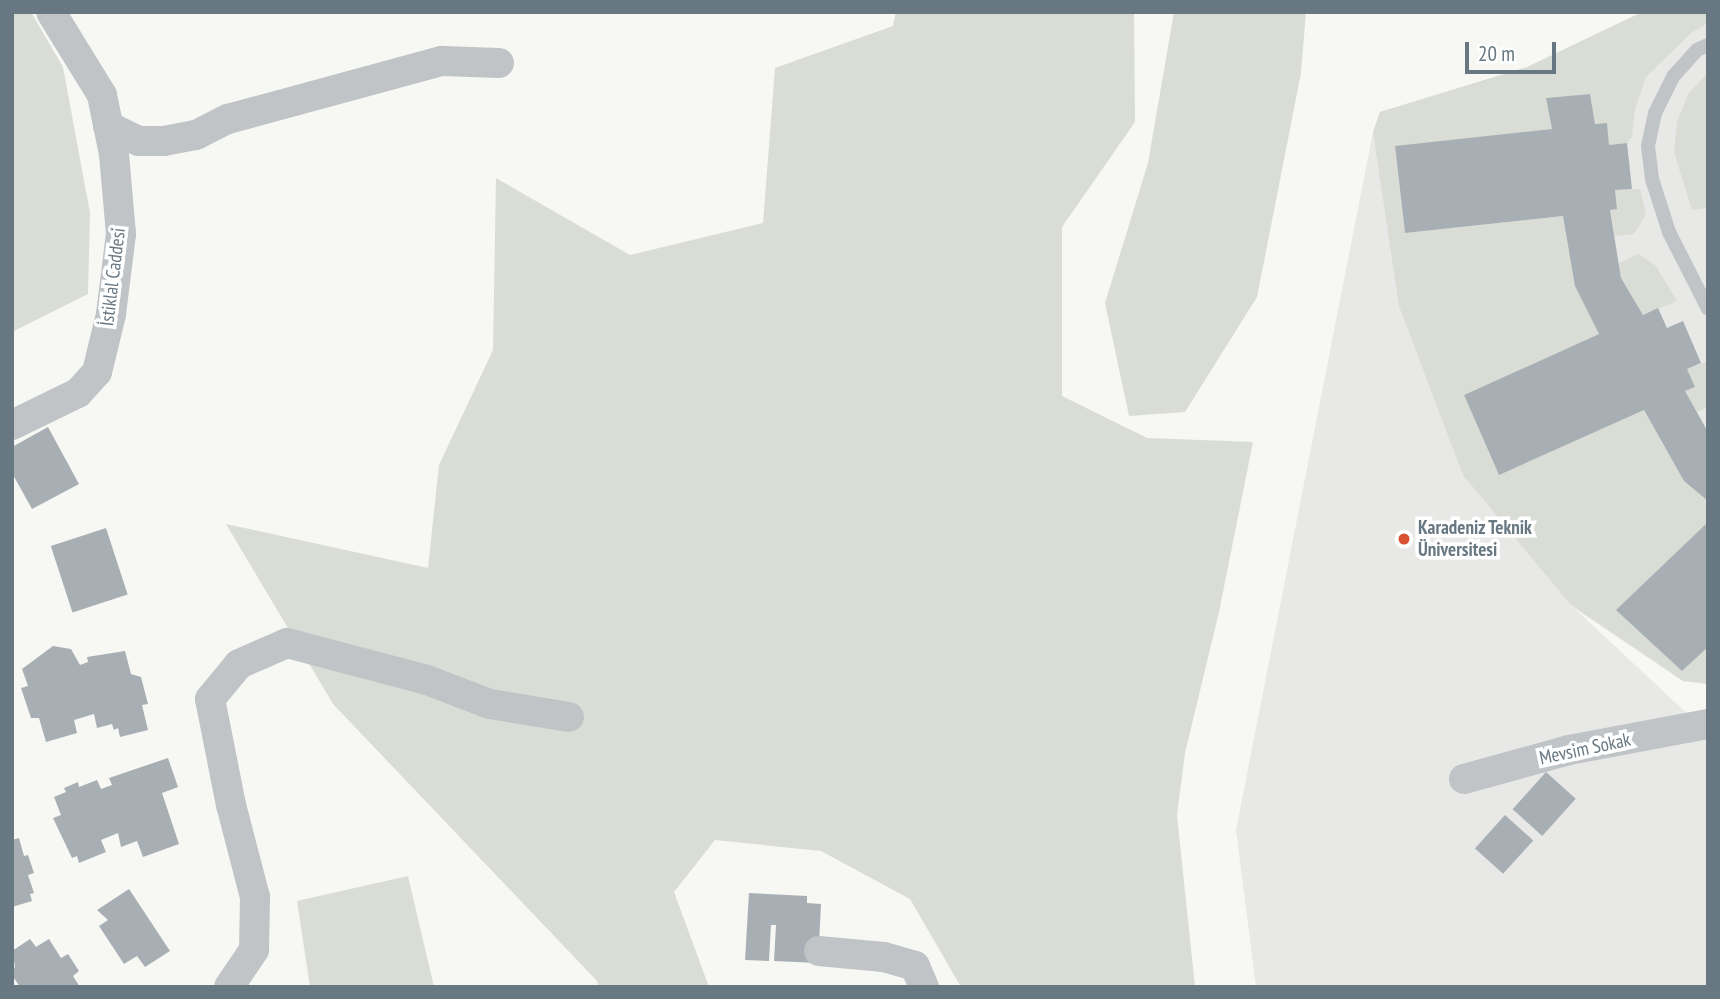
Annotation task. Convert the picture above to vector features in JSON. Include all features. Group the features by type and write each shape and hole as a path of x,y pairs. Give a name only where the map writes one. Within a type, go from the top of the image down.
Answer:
{"street":[{"name":"İstiklal Caddesi","path":"12,425 78,393 97,372 111,314 121,234 114,154 102,95 51,12"},
{"path":"108,125 139,141 164,141 196,135 228,119 442,61 499,63"},
{"path":"229,987 254,950 255,897 231,805 210,699 239,664 287,643 427,681 490,704 569,717"},
{"name":"Mevsim Sokak","path":"1464,779 1569,750 1708,724"},
{"path":"819,951 884,957 915,966 924,987"}],"lane":[{"path":"1708,45 1697,50 1673,77 1655,113 1648,146 1652,179 1669,232 1708,309"}],"shaded area":[{"path":"12,12 31,12 63,67 90,213 88,294 12,332"},
{"path":"896,12 1134,12 1135,122 1062,227 1062,396 1147,438 1253,442 1219,612 1185,753 1177,815 1195,987 961,987 910,899 821,851 715,840 674,892 709,987 599,987 597,981 333,704 226,524 428,568 439,465 493,350 496,178 630,255 763,223 775,68 893,26"},
{"path":"1174,12 1306,12 1301,73 1257,297 1185,412 1129,416 1105,303 1148,163"},
{"path":"1642,12 1708,12 1708,23 1692,32 1646,77 1635,109 1632,137 1627,143 1609,145 1595,124 1590,94 1546,98 1552,129 1395,147 1405,233 1563,216 1599,334 1464,395 1499,475 1644,410 1684,481 1708,501 1708,522 1617,610 1682,671 1708,647 1708,684 1683,681 1570,604 1463,475 1399,306 1373,132 1380,112 1527,67"},
{"path":"1708,12 1708,684 1683,681 1574,608 1708,733 1708,987 1256,987 1236,830 1373,132 1380,112"},
{"path":"1708,73 1708,208 1692,210 1674,152 1677,122 1688,94"},
{"path":"1640,189 1646,214 1634,234 1615,236 1610,210 1617,209 1615,190"},
{"path":"1639,254 1656,266 1677,301 1643,315 1621,278 1619,263"},
{"path":"1708,361 1708,407 1697,412 1685,391 1694,387 1687,369"},
{"path":"408,876 434,987 310,987 297,901"}],"building":[{"path":"1590,94 1595,124 1607,123 1609,145 1627,143 1632,189 1615,190 1617,209 1610,210 1621,278 1643,315 1658,308 1667,328 1683,321 1701,363 1687,369 1695,387 1685,391 1708,432 1708,501 1684,481 1644,410 1499,475 1464,395 1599,334 1575,286 1563,216 1405,233 1395,146 1552,129 1546,98"},
{"path":"48,427 79,484 32,509 12,473 12,447"},
{"path":"1708,522 1708,647 1682,671 1616,610"},
{"path":"106,528 128,595 72,612 51,546"},
{"path":"53,646 71,649 80,665 88,662 87,657 125,651 131,674 141,677 148,704 142,705 148,730 120,737 118,728 114,730 112,724 97,728 94,714 74,720 77,733 46,742 39,718 31,718 21,688 28,686 22,669"},
{"path":"168,758 178,787 162,793 179,844 143,857 137,841 121,847 118,833 101,840 106,852 79,863 77,856 72,858 53,818 61,815 54,797 66,792 64,788 78,782 79,787 97,780 101,789 112,785 109,778"},
{"path":"1546,772 1576,799 1542,836 1513,809"},
{"path":"1505,815 1533,840 1503,874 1475,848"},
{"path":"19,838 24,856 28,855 34,873 28,875 34,893 30,894 32,901 12,907 12,840"},
{"path":"129,889 170,951 145,967 137,956 124,964 99,926 108,920 97,910"},
{"path":"749,893 807,896 807,903 821,904 818,963 774,961 776,925 771,925 769,961 745,960"},
{"path":"30,939 36,947 49,939 61,958 68,954 79,971 73,976 80,987 20,987 12,975 15,966 12,951"}],"place":[{"name":"Karadeniz Teknik Üniversitesi","path":"1404,539"}]}
